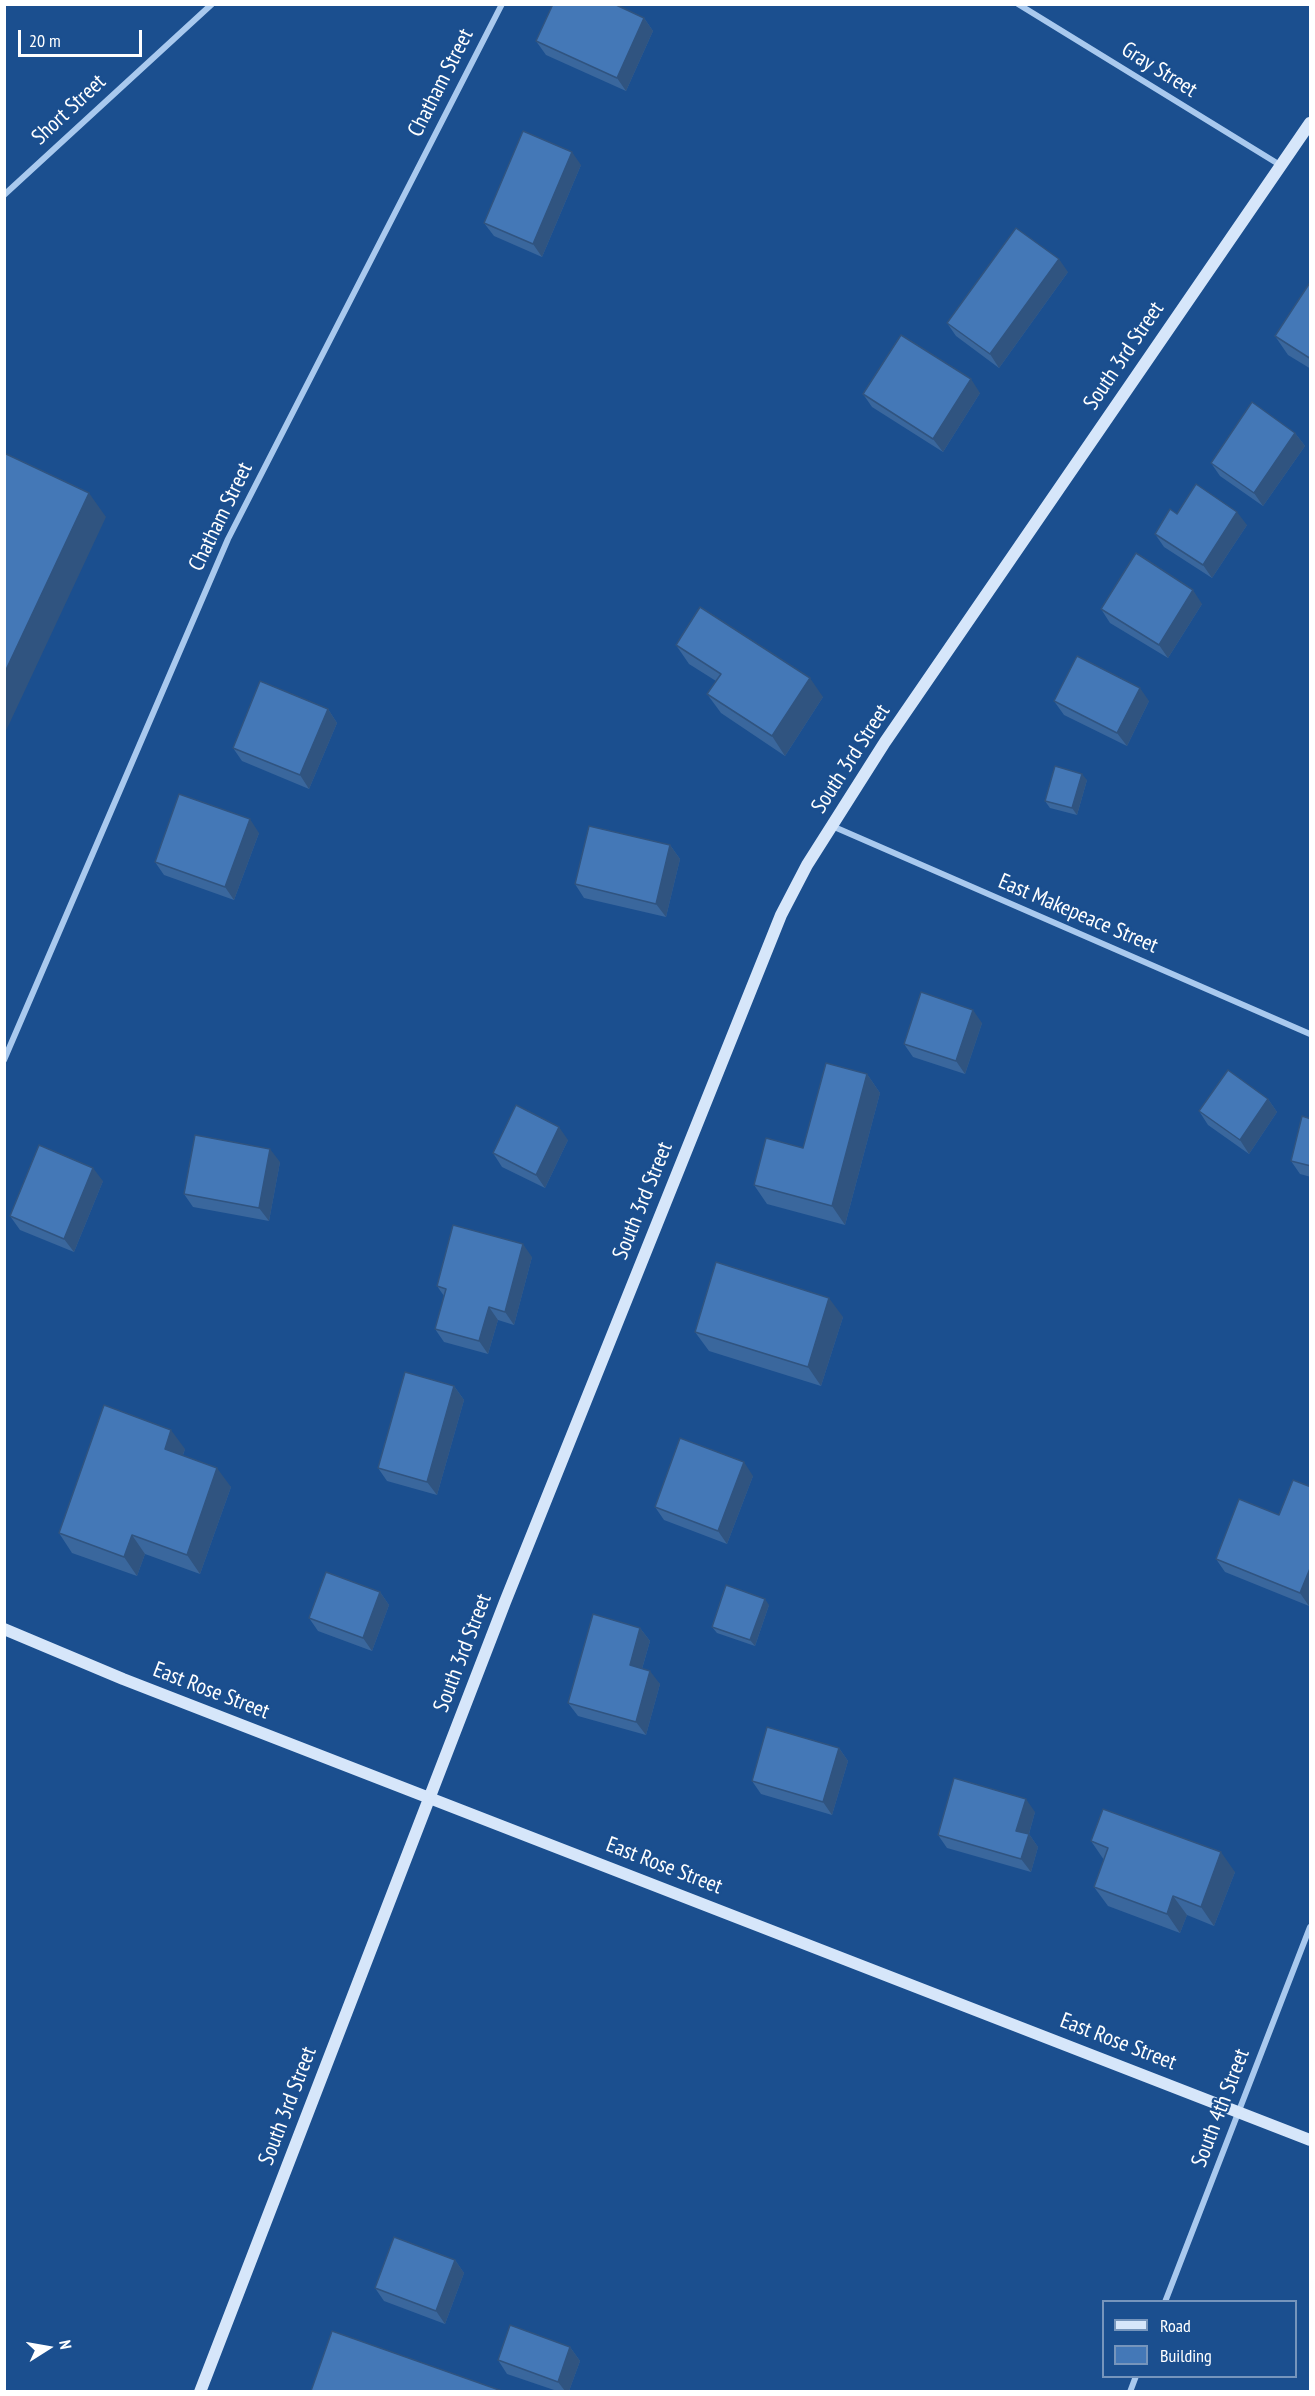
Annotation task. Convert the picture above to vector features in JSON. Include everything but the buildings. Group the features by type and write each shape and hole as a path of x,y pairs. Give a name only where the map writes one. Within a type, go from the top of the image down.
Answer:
{"street":[{"name":"Short Street","path":"4,195 212,4"},
{"name":"Chatham Street","path":"4,1060 228,539 502,4"},
{"name":"Gray Street","path":"1018,4 1280,165"},
{"name":"South 3rd Street","path":"200,2391 505,1602 781,915 807,865 885,742 1311,123"},
{"name":"East Makepeace Street","path":"832,826 1311,1034"},
{"name":"East Rose Street","path":"4,1629 134,1683 1311,2140"},
{"name":"South 4th Street","path":"1165,2300 1311,1927"}]}
